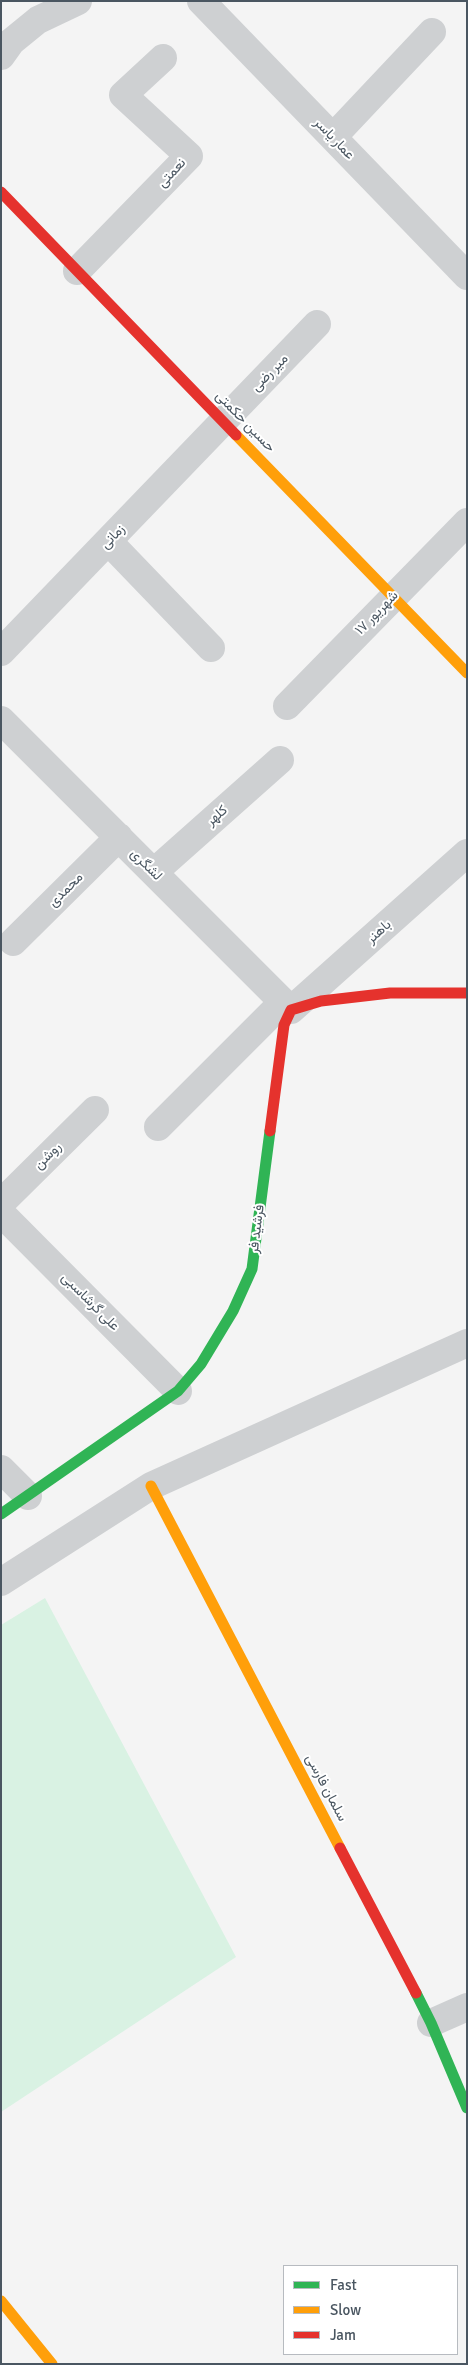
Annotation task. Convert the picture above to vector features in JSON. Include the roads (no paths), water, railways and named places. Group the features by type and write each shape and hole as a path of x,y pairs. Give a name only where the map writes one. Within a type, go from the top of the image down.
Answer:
{"street":[{"path":"1,56 12,42 38,20 78,1"},
{"name":"عمار یاسر","path":"201,1 467,276"},
{"path":"332,137 432,32"},
{"name":"نعمتی","path":"77,271 189,156 124,95 163,58"},
{"name":"حسین حکمتی","path":"1,192 467,673"},
{"name":"میر رضی","path":"223,422 317,324"},
{"name":"زمانی","path":"1,652 223,422"},
{"name":"۱۷ شهریور","path":"287,706 467,522"},
{"path":"109,542 211,648"},
{"name":"لشگری","path":"1,720 287,1006"},
{"name":"کلهر","path":"154,872 280,760"},
{"name":"محمدی","path":"13,942 119,837"},
{"name":"باهنر","path":"158,1126 287,1006 467,853"},
{"path":"287,1006 390,993 467,993"},
{"name":"فرشید فر","path":"1,1514 178,1391 201,1364 244,1290 252,1269 287,1006"},
{"name":"روشن","path":"1,1203 95,1110"},
{"name":"علی گرشاسبی","path":"1,1213 178,1391"},
{"path":"1,1582 151,1486 467,1343"},
{"path":"1,1468 28,1496"},
{"name":"سلمان فارسی","path":"151,1486 431,2023 467,2108"},
{"path":"431,2023 467,2007"},
{"path":"1,2301 52,2364"}]}
